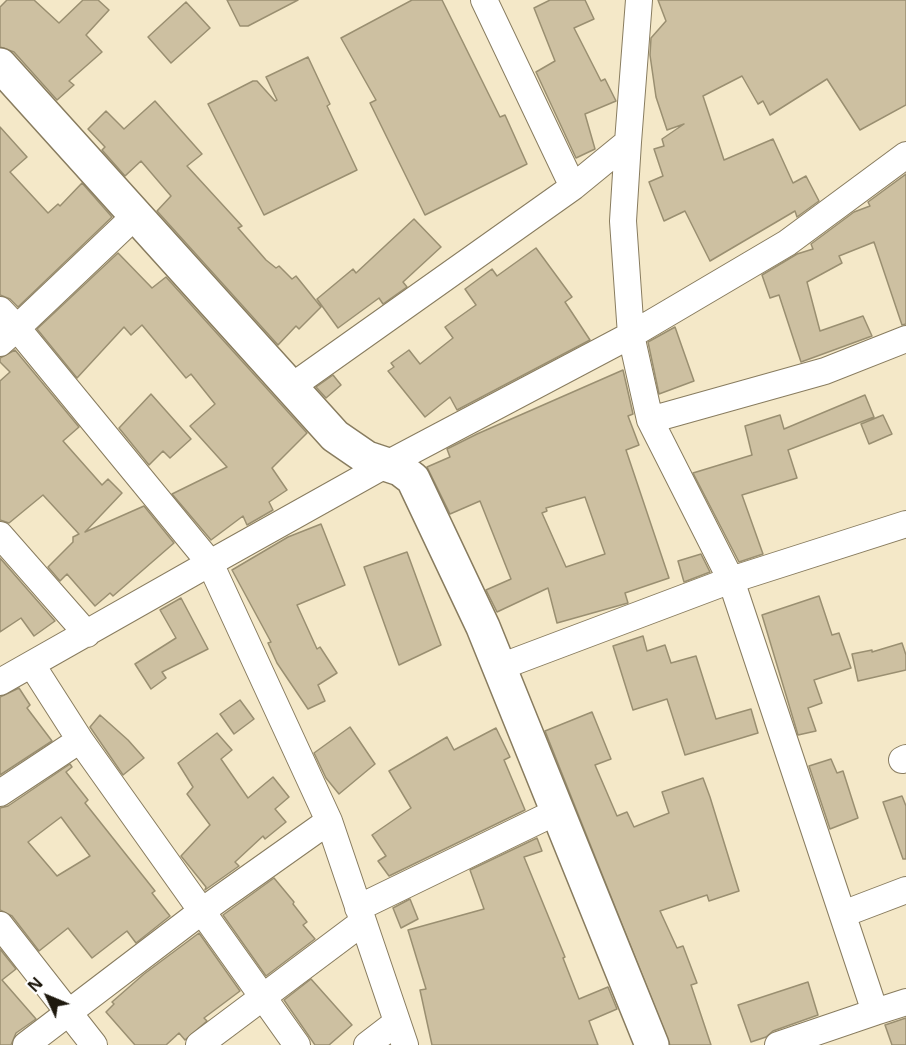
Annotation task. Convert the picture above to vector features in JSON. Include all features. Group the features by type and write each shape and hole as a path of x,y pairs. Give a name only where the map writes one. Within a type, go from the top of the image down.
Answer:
{"main road":[{"path":"0,64 335,436 367,458 387,464 413,479 500,667 652,1045"}],"street":[{"path":"484,0 573,187"},
{"path":"639,0 623,221 631,336 650,420 731,580 875,1012"},
{"path":"291,387 573,187 628,142"},
{"path":"0,682 387,464 631,336 787,243 906,155"},
{"path":"9,335 136,215"},
{"path":"0,310 9,335 210,563 329,821 401,1034 367,1045"},
{"path":"650,420 825,371 906,339"},
{"path":"500,667 731,580 906,524"},
{"path":"0,534 87,634"},
{"path":"32,665 80,740 297,1045"},
{"path":"0,793 80,740"},
{"path":"199,1045 264,997 361,915 558,811"},
{"path":"26,1045 202,911 329,821"},
{"path":"843,914 906,890"},
{"path":"0,925 94,1045"},
{"path":"778,1045 906,1002"}],"building":[{"path":"7,0 34,0 59,23 83,0 98,0 109,10 86,35 102,52 69,81 74,85 57,100 14,52 0,47 0,7"},
{"path":"227,0 298,0 248,26 240,26"},
{"path":"412,0 442,0 500,117 505,115 527,164 425,215 370,103 376,100 341,38"},
{"path":"550,0 585,0 594,19 574,28 601,81 605,79 616,101 585,114 595,149 576,158 536,72 555,61 534,8"},
{"path":"658,0 906,0 906,105 860,130 827,79 770,115 763,101 758,104 742,76 703,96 724,160 773,139 793,183 806,176 819,201 797,217 795,211 710,261 685,211 664,221 649,182 663,176 654,149 664,146 662,139 684,124 667,130 656,97 650,55 651,38 666,21"},
{"path":"186,2 210,28 171,63 148,37"},
{"path":"308,57 330,104 327,106 357,170 264,215 208,104 253,81 257,81 275,101 277,100 266,77"},
{"path":"155,101 202,154 187,166 242,226 238,228 266,260 276,268 279,266 292,279 296,276 321,307 299,329 296,326 278,345 157,211 171,196 141,161 125,176 102,150 105,147 88,129 106,111 124,129"},
{"path":"0,127 27,157 10,172 48,213 58,204 60,206 82,183 112,217 18,307 10,299 0,295"},
{"path":"906,174 906,324 902,325 874,242 839,256 842,263 807,282 820,331 863,316 872,336 801,362 779,295 770,298 762,275 797,254 813,249 811,244 854,212 870,206 868,202"},
{"path":"414,219 441,247 403,282 407,287 383,304 379,298 338,328 317,299 353,269 356,273"},
{"path":"536,248 572,297 565,302 590,340 457,410 450,397 425,417 388,371 394,367 391,363 409,350 420,364 453,338 445,327 476,305 465,289 492,269 497,276"},
{"path":"118,253 152,288 166,277 307,433 272,468 287,490 269,502 273,510 247,525 243,516 211,540 172,494 227,467 190,426 215,404 191,374 186,378 142,325 131,335 124,327 77,378 37,329"},
{"path":"675,327 694,381 659,394 648,342"},
{"path":"15,350 79,427 63,441 102,485 108,479 122,493 85,532 144,506 174,543 113,596 110,593 95,606 67,574 60,581 48,567 73,542 73,537 79,534 43,495 9,523 0,520 0,381 10,372 0,362 0,358"},
{"path":"623,370 633,414 628,416 639,445 626,450 669,578 625,593 628,603 557,623 548,588 497,612 486,590 511,579 480,501 450,514 427,467 450,457 447,449","holes":["585,497 605,554 566,567 542,513 547,511 546,508"]},
{"path":"333,375 341,385 326,398 316,387"},
{"path":"151,394 191,439 170,458 163,451 149,465 119,428"},
{"path":"865,395 874,417 788,450 797,478 742,495 763,554 739,562 693,473 752,455 745,426 780,415 784,429"},
{"path":"883,415 892,434 869,444 861,424"},
{"path":"321,524 345,585 297,605 317,649 320,647 337,673 318,685 325,701 308,709 277,663 268,643 271,642 232,570 288,537"},
{"path":"407,552 441,645 399,665 364,567"},
{"path":"701,554 710,572 684,582 678,561"},
{"path":"0,558 55,621 34,636 21,618 0,632"},
{"path":"819,596 832,635 839,633 851,668 814,680 822,703 808,708 816,731 798,735 762,615"},
{"path":"181,598 208,649 162,672 166,678 151,689 135,664 176,638 160,610"},
{"path":"643,636 647,651 665,645 671,663 696,656 716,719 751,709 758,733 685,755 667,699 633,710 613,646"},
{"path":"902,643 906,655 906,670 858,681 852,654 872,650 872,652"},
{"path":"19,688 30,705 27,708 52,741 0,775 0,697"},
{"path":"240,700 254,719 234,734 220,714"},
{"path":"592,712 611,759 595,765 617,816 627,812 634,827 669,813 662,792 703,778 710,797 739,891 709,901 707,895 660,911 677,948 683,946 697,983 691,985 711,1045 670,1045 545,731"},
{"path":"100,715 144,758 123,775 90,727"},
{"path":"350,727 375,764 339,794 326,778 314,753"},
{"path":"496,728 510,757 504,760 525,810 389,876 378,861 386,856 372,835 411,808 389,771 447,737 454,750"},
{"path":"217,733 232,750 221,759 248,798 273,777 289,797 275,809 286,822 265,839 263,836 235,862 239,866 205,890 206,887 181,856 210,825 187,794 193,787 178,763"},
{"path":"831,759 837,773 843,771 858,818 830,829 809,766"},
{"path":"70,764 72,767 66,772 88,800 85,803 155,891 152,893 170,916 136,943 127,931 92,958 68,928 39,951 12,916 0,910 0,808 8,806","holes":["61,817 90,856 57,876 28,842"]},
{"path":"902,796 906,806 906,859 903,859 883,802"},
{"path":"537,838 542,851 524,857 565,957 563,958 579,999 608,987 617,1009 589,1021 598,1045 432,1045 420,990 426,989 408,930 484,909 470,870"},
{"path":"274,878 294,902 293,904 307,922 303,925 315,939 266,976 223,915"},
{"path":"410,899 418,919 401,928 393,908"},
{"path":"199,933 240,991 204,1018 207,1021 185,1040 179,1033 166,1045 135,1045 106,1012 114,1004 112,1002 144,974"},
{"path":"0,949 16,969 2,980 36,1019 16,1033 11,1045 0,1045"},
{"path":"311,979 352,1025 329,1045 315,1045 284,1000"},
{"path":"808,982 818,1015 773,1031 766,1037 751,1042 738,1005"},
{"path":"906,1018 906,1045 892,1045 885,1025"}]}
